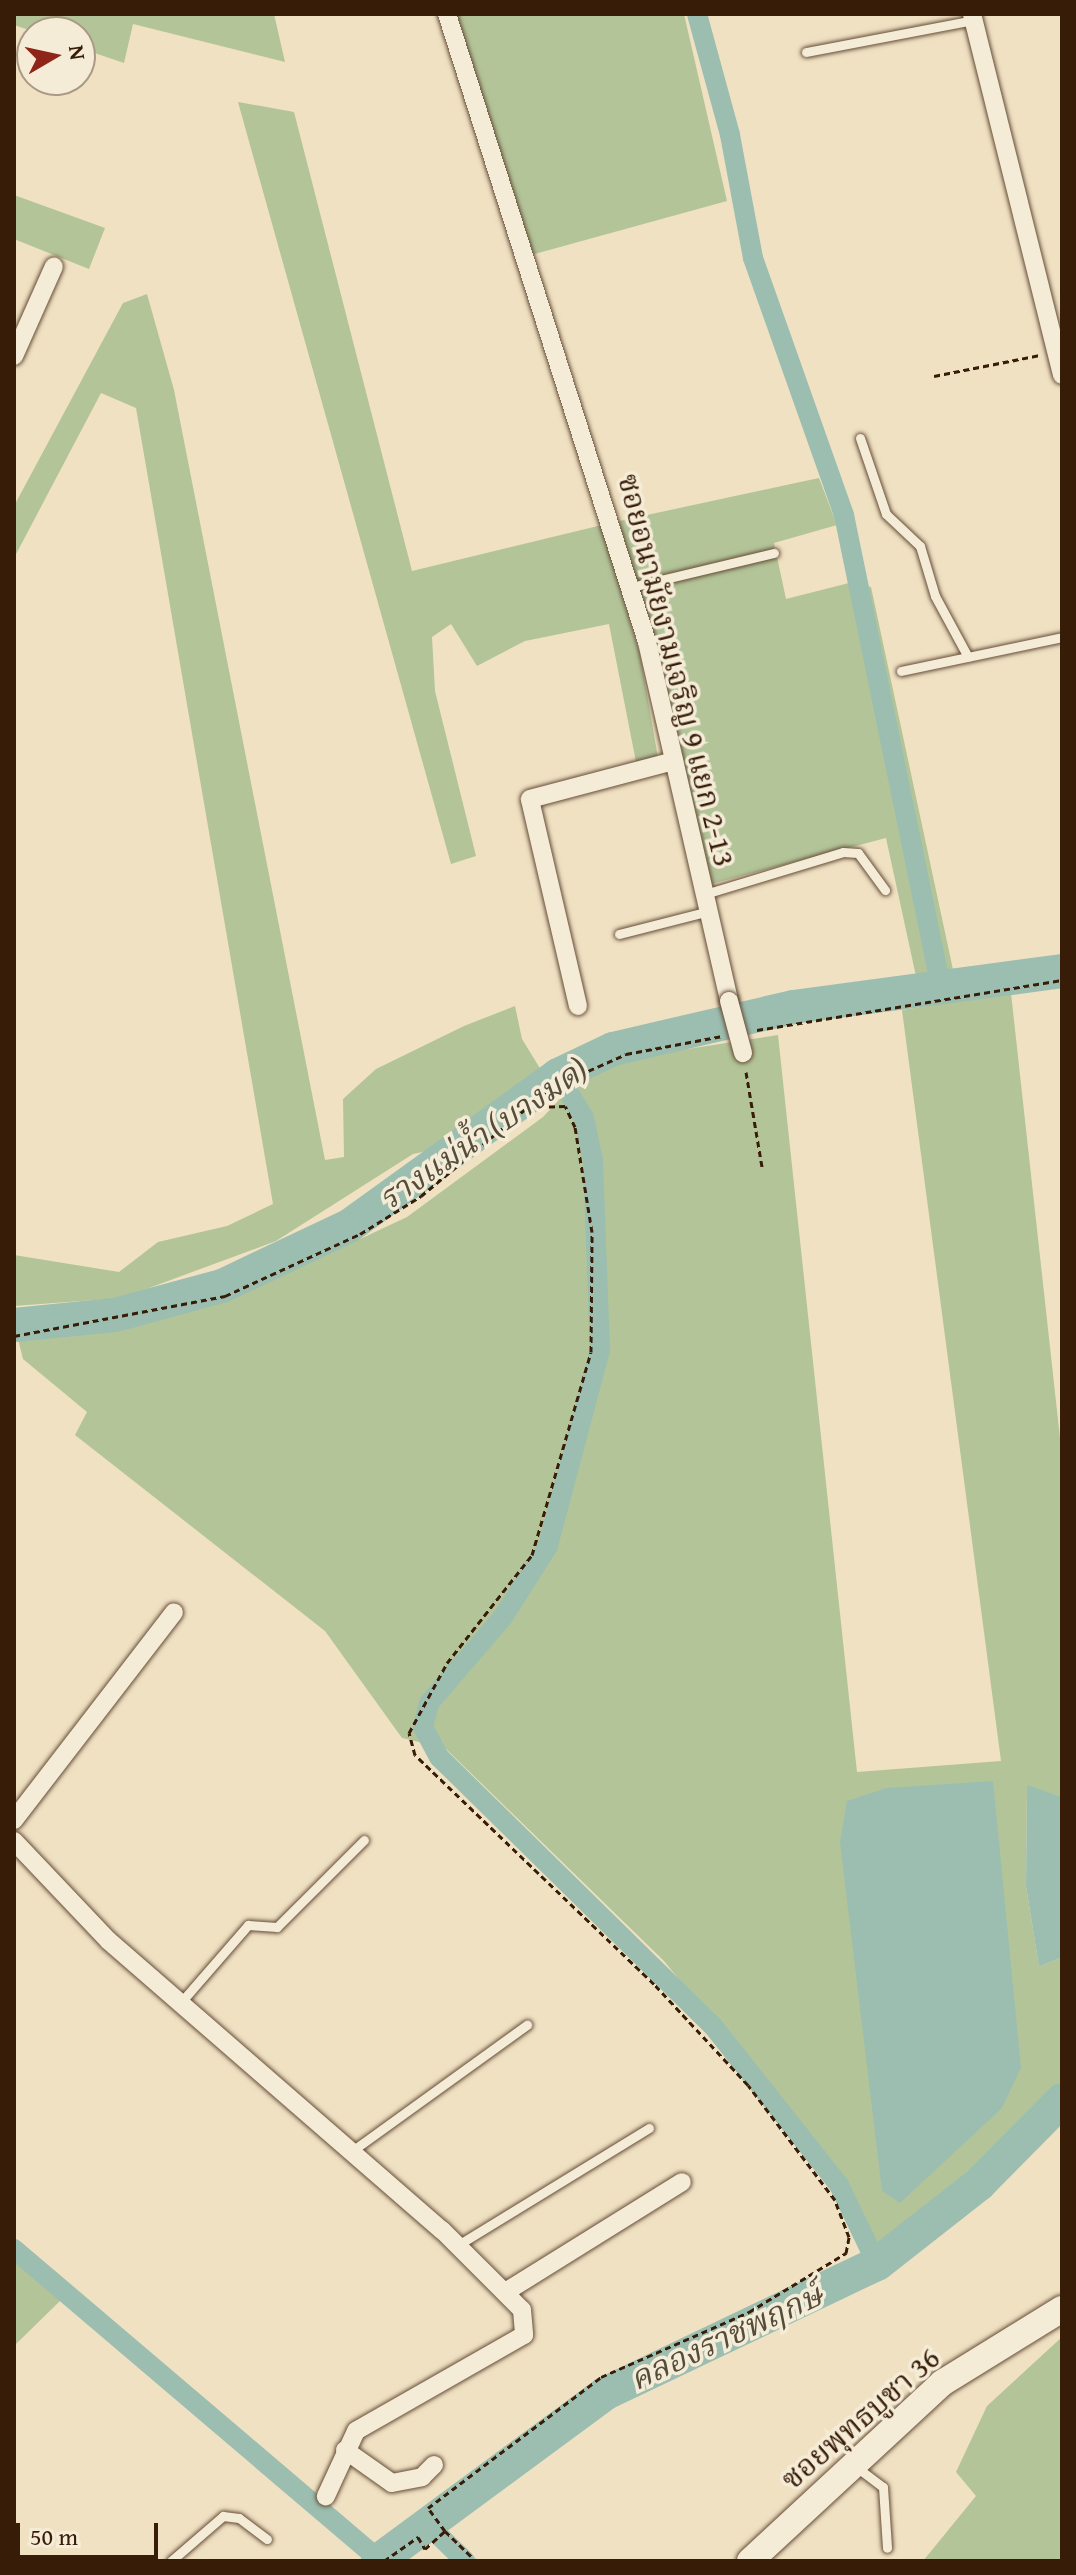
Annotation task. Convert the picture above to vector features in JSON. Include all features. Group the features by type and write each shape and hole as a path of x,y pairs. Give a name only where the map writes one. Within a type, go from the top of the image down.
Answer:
{"street":[{"name":"ซอยอนามัยงามเจริญ 9 แยก 2-13","path":"447,14 631,587 743,1053"},
{"path":"973,17 1062,375"},
{"path":"14,356 54,266"},
{"path":"578,1006 530,799 674,761"},
{"path":"14,1820 174,1612"},
{"path":"14,1841 109,1941 182,2001 458,2245 507,2291 522,2310 524,2335 371,2420 345,2450 326,2496"},
{"path":"507,2291 682,2182"},
{"name":"ซอยพุทธบูชา 36","path":"750,2561 942,2383 1062,2309"},
{"path":"345,2450 392,2483 422,2477 434,2465"}],"lane":[{"path":"806,52 973,17"},
{"path":"860,438 886,514 920,546 935,596 968,657"},
{"path":"631,587 774,553"},
{"path":"901,671 1062,637"},
{"path":"619,934 843,852 858,853 885,890"},
{"path":"182,2001 248,1925 277,1927 364,1840"},
{"path":"352,2151 527,2025"},
{"path":"458,2245 649,2128"},
{"path":"852,2464 883,2487 887,2548"},
{"path":"171,2561 223,2516 239,2518 267,2539"}],"path":[{"path":"934,376 1055,352"},
{"path":"749,1032 1062,980"},
{"path":"14,1336 225,1296 409,1204 553,1087 626,1054 736,1034"},
{"path":"743,1053 762,1167"},
{"path":"476,2561 445,2531 428,2508 601,2377 749,2312 846,2253 849,2237 835,2200 748,2085 643,1973 415,1755 409,1733 447,1663 532,1555 591,1352 592,1232 575,1127 565,1106 529,1107"},
{"path":"384,2561 418,2537 425,2549 445,2531"}],"shaded area":[{"path":"14,14 274,14 285,62 133,24 124,63 96,53 96,16 16,16 14,25"},
{"path":"456,14 684,14 727,201 531,255"},
{"path":"238,102 294,112 412,571 602,525 640,654 658,758 636,762 609,624 525,641 477,666 451,624 432,637 435,691 476,856 451,864"},
{"path":"14,195 105,228 89,269 14,239"},
{"path":"147,294 174,390 325,1160 344,1157 343,1099 376,1069 464,1026 515,1006 522,1039 541,1070 437,1149 413,1154 276,1241 122,1298 14,1306 14,1255 119,1272 158,1242 227,1226 273,1204 136,408 101,393 14,558 14,506 123,303"},
{"path":"819,478 837,525 774,543 786,599 849,583 871,587 955,979 917,981 886,838 711,884 619,521"},
{"path":"1011,993 1062,1456 1062,1797 1027,1786 1026,1886 1039,1967 1062,1957 1062,2085 880,2253 813,2143 664,1961 445,1748 402,1738 325,1631 75,1435 87,1412 23,1359 16,1331 49,1335 228,1301 407,1217 543,1117 574,1084 635,1057 778,1035 857,1772 1001,1761 902,1010"},
{"path":"993,1781 1021,2068 1002,2108 900,2203 882,2191 840,1842 847,1801 886,1788"},
{"path":"1027,1785 1062,1797 1062,1957 1039,1967 1026,1886"},
{"path":"14,2257 62,2299 14,2346"},
{"path":"1062,2337 1062,2561 923,2561 976,2496 956,2472 987,2406"}],"waterway":[{"path":"697,14 730,135 753,258 844,515 942,991"},
{"name":"รางแม่น้ำ (บางมด)","path":"14,1325 115,1315 222,1286 349,1226 558,1075 613,1049 793,1007 1062,971"},
{"path":"558,1075 584,1118 593,1160 600,1350 548,1546 503,1617 429,1703 423,1727 439,1757 713,2026 839,2185 877,2264"},
{"name":"คลองราชพฤกษ์","path":"378,2561 606,2393 877,2264 979,2184 1062,2100"},
{"path":"14,2249 380,2560"},
{"path":"428,2525 465,2561"}]}
